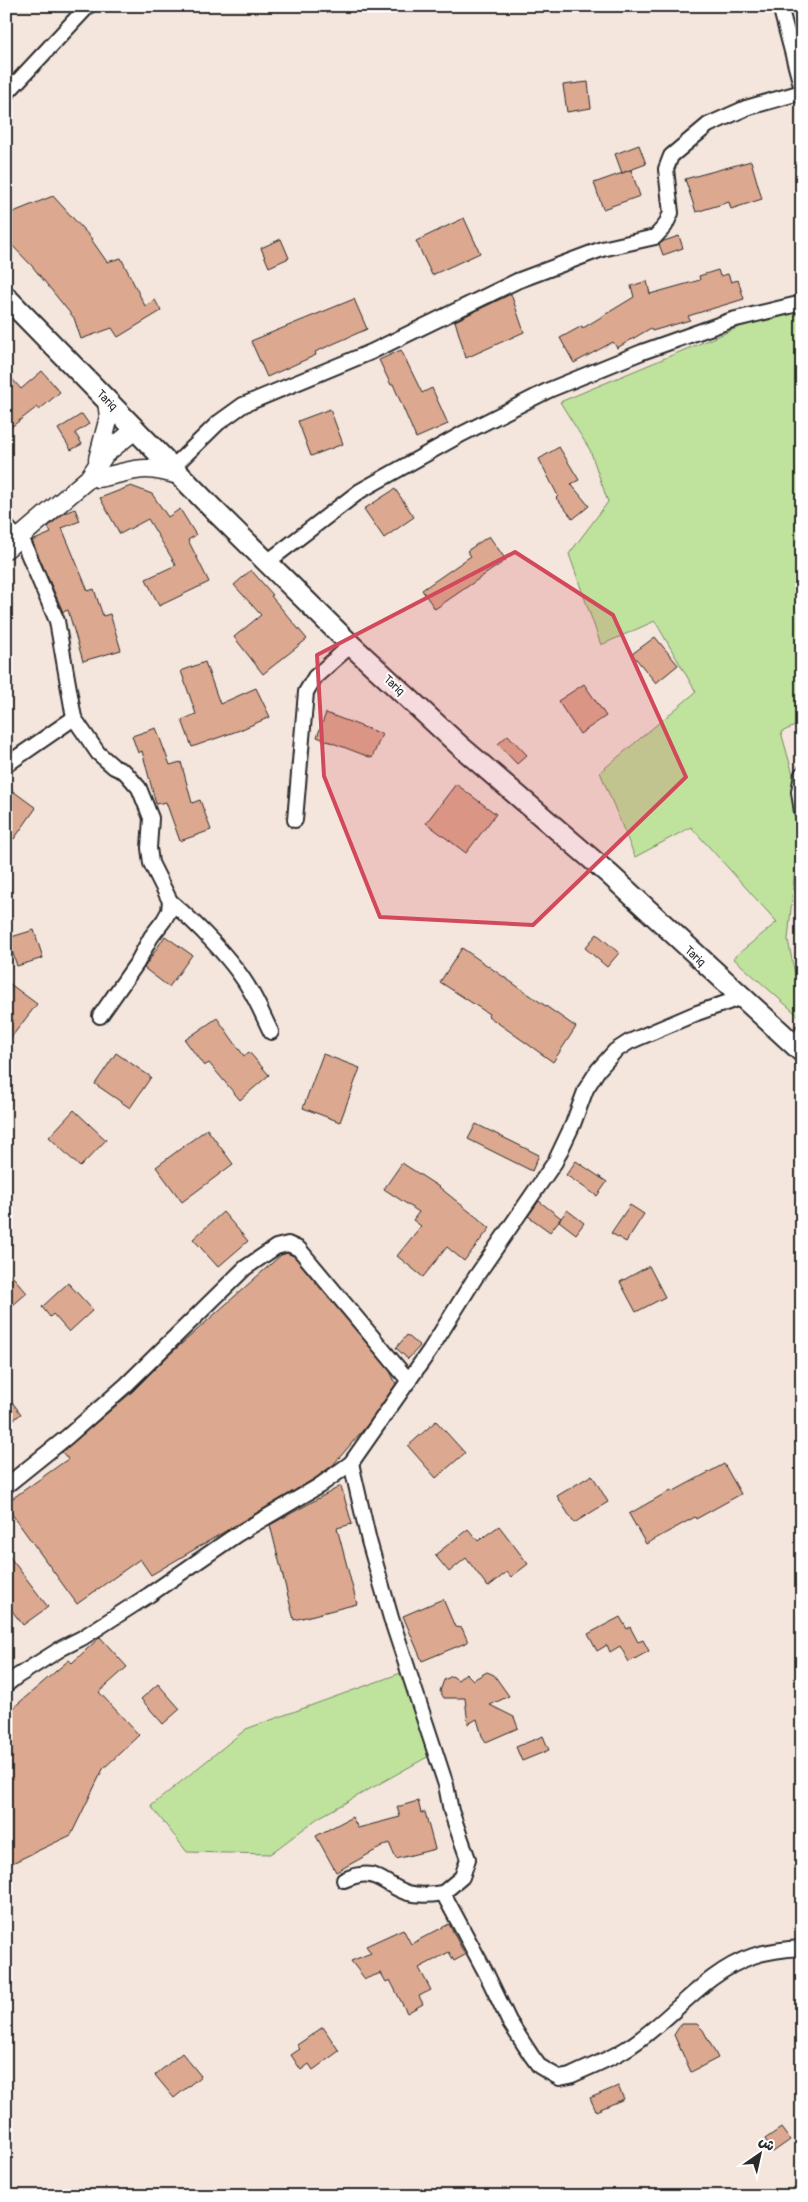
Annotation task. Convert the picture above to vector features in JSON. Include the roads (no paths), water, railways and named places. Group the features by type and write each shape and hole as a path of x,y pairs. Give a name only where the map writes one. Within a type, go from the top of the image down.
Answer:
{"main road":[{"name":"Tariq","path":"6,297 266,562 351,645 460,746 609,874 740,998 801,1045"}],"street":[{"path":"6,94 88,6"},
{"path":"94,475 148,467 177,472 218,423 243,405 371,352 517,281 602,250 655,237 665,226 671,213 666,169 671,156 685,142 708,125 746,108 802,90 780,6"},
{"path":"266,562 360,492 462,434 549,390 642,352 732,320 802,303"},
{"path":"94,475 109,417 107,401"},
{"path":"94,475 105,454 117,442 136,429"},
{"path":"6,549 94,475 132,462 155,448"},
{"path":"21,537 57,622 74,718 98,753 114,767 125,772 139,788 151,818 149,848 151,863 170,901 203,931 250,988 271,1032"},
{"path":"295,820 306,692 315,678 351,645"},
{"path":"6,765 74,718"},
{"path":"802,774 799,792 802,812"},
{"path":"100,1016 164,920 169,911 170,901"},
{"path":"6,1685 54,1653 82,1638 149,1595 252,1524 319,1486 351,1463 409,1381 486,1262 555,1162 566,1142 586,1089 598,1070 615,1051 629,1042 697,1013 740,998"},
{"path":"6,1486 67,1437 126,1385 245,1268 276,1247 288,1244 299,1249 409,1381"},
{"path":"344,1880 357,1874 372,1874 410,1893 427,1895 443,1893 466,1872 468,1860 451,1811 446,1785 391,1618 369,1541 351,1463"},
{"path":"443,1893 520,2038 538,2066 560,2078 570,2076 632,2045 712,1979 734,1964 752,1956 772,1951 802,1948"}],"lane":[{"path":"6,521 21,537"}]}
